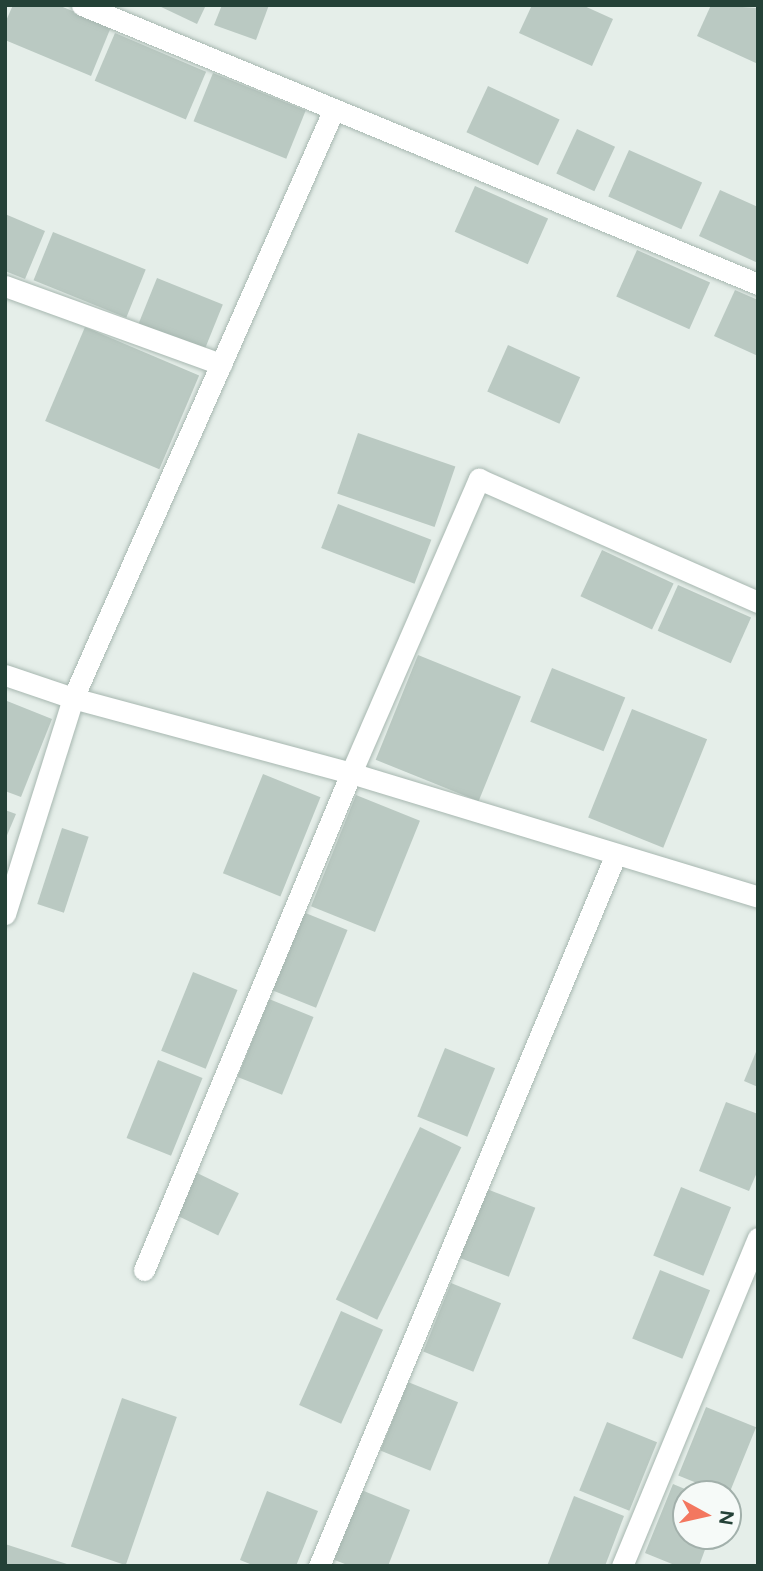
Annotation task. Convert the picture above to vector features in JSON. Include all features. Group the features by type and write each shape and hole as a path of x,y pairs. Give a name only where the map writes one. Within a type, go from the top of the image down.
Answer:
{"street":[{"path":"82,5 758,284"},
{"path":"5,914 73,698 334,109"},
{"path":"5,286 222,364"},
{"path":"144,1270 351,773 479,479 758,602"},
{"path":"5,675 73,698 351,773 758,897"},
{"path":"318,1566 616,853"},
{"path":"622,1566 758,1238"}],"building":[{"path":"13,5 58,5 111,27 91,76 5,40 5,23"},
{"path":"157,5 206,5 197,24"},
{"path":"222,5 269,5 256,40 214,25"},
{"path":"532,5 582,5 613,19 592,66 519,33"},
{"path":"711,5 758,8 758,64 697,36"},
{"path":"115,33 206,72 186,120 95,81"},
{"path":"213,73 306,110 286,159 194,121"},
{"path":"488,86 560,119 538,166 466,132"},
{"path":"577,129 615,147 594,191 556,173"},
{"path":"629,150 702,183 681,229 608,197"},
{"path":"475,186 548,219 528,264 455,232"},
{"path":"720,190 758,207 758,263 699,236"},
{"path":"5,214 45,231 25,279 5,271"},
{"path":"53,232 146,269 126,318 34,280"},
{"path":"637,250 710,283 689,329 616,297"},
{"path":"157,278 223,305 203,353 138,326"},
{"path":"735,290 758,300 758,356 714,336"},
{"path":"85,327 199,375 159,469 45,421"},
{"path":"508,345 580,377 559,424 487,392"},
{"path":"358,433 455,467 435,527 337,494"},
{"path":"338,504 431,540 415,584 321,548"},
{"path":"602,550 674,583 652,630 580,596"},
{"path":"678,585 751,618 731,663 658,631"},
{"path":"418,655 521,697 479,801 376,760"},
{"path":"552,668 625,698 604,751 530,722"},
{"path":"7,701 52,719 21,797 5,791"},
{"path":"632,709 707,739 663,848 588,817"},
{"path":"263,774 320,797 280,896 223,873"},
{"path":"356,795 420,821 375,932 311,906"},
{"path":"5,810 16,814 5,840"},
{"path":"62,828 89,837 64,913 37,904"},
{"path":"303,912 348,930 316,1008 272,990"},
{"path":"193,972 238,990 206,1069 161,1051"},
{"path":"269,999 314,1017 282,1095 238,1077"},
{"path":"758,1047 758,1087 744,1081"},
{"path":"445,1048 495,1068 467,1137 417,1117"},
{"path":"158,1060 203,1078 171,1156 127,1138"},
{"path":"726,1102 758,1114 758,1170 749,1191 699,1171"},
{"path":"420,1127 461,1147 377,1320 336,1300"},
{"path":"193,1171 239,1193 218,1236 172,1213"},
{"path":"681,1187 731,1207 703,1276 653,1256"},
{"path":"484,1188 535,1208 509,1277 457,1257"},
{"path":"660,1270 710,1290 682,1359 632,1339"},
{"path":"451,1283 501,1303 473,1372 423,1352"},
{"path":"341,1311 383,1330 341,1424 299,1405"},
{"path":"408,1382 458,1402 430,1471 380,1451"},
{"path":"122,1398 177,1417 126,1565 71,1546"},
{"path":"706,1407 756,1427 735,1480 689,1480 678,1476"},
{"path":"607,1422 657,1442 629,1511 579,1491"},
{"path":"672,1486 672,1550 705,1550 699,1566 677,1566 645,1553"},
{"path":"359,1489 410,1510 388,1566 350,1566 332,1559"},
{"path":"267,1491 318,1511 296,1566 255,1566 240,1560"},
{"path":"574,1496 624,1516 605,1566 547,1566"},
{"path":"5,1544 70,1565 70,1566 5,1566"}]}
